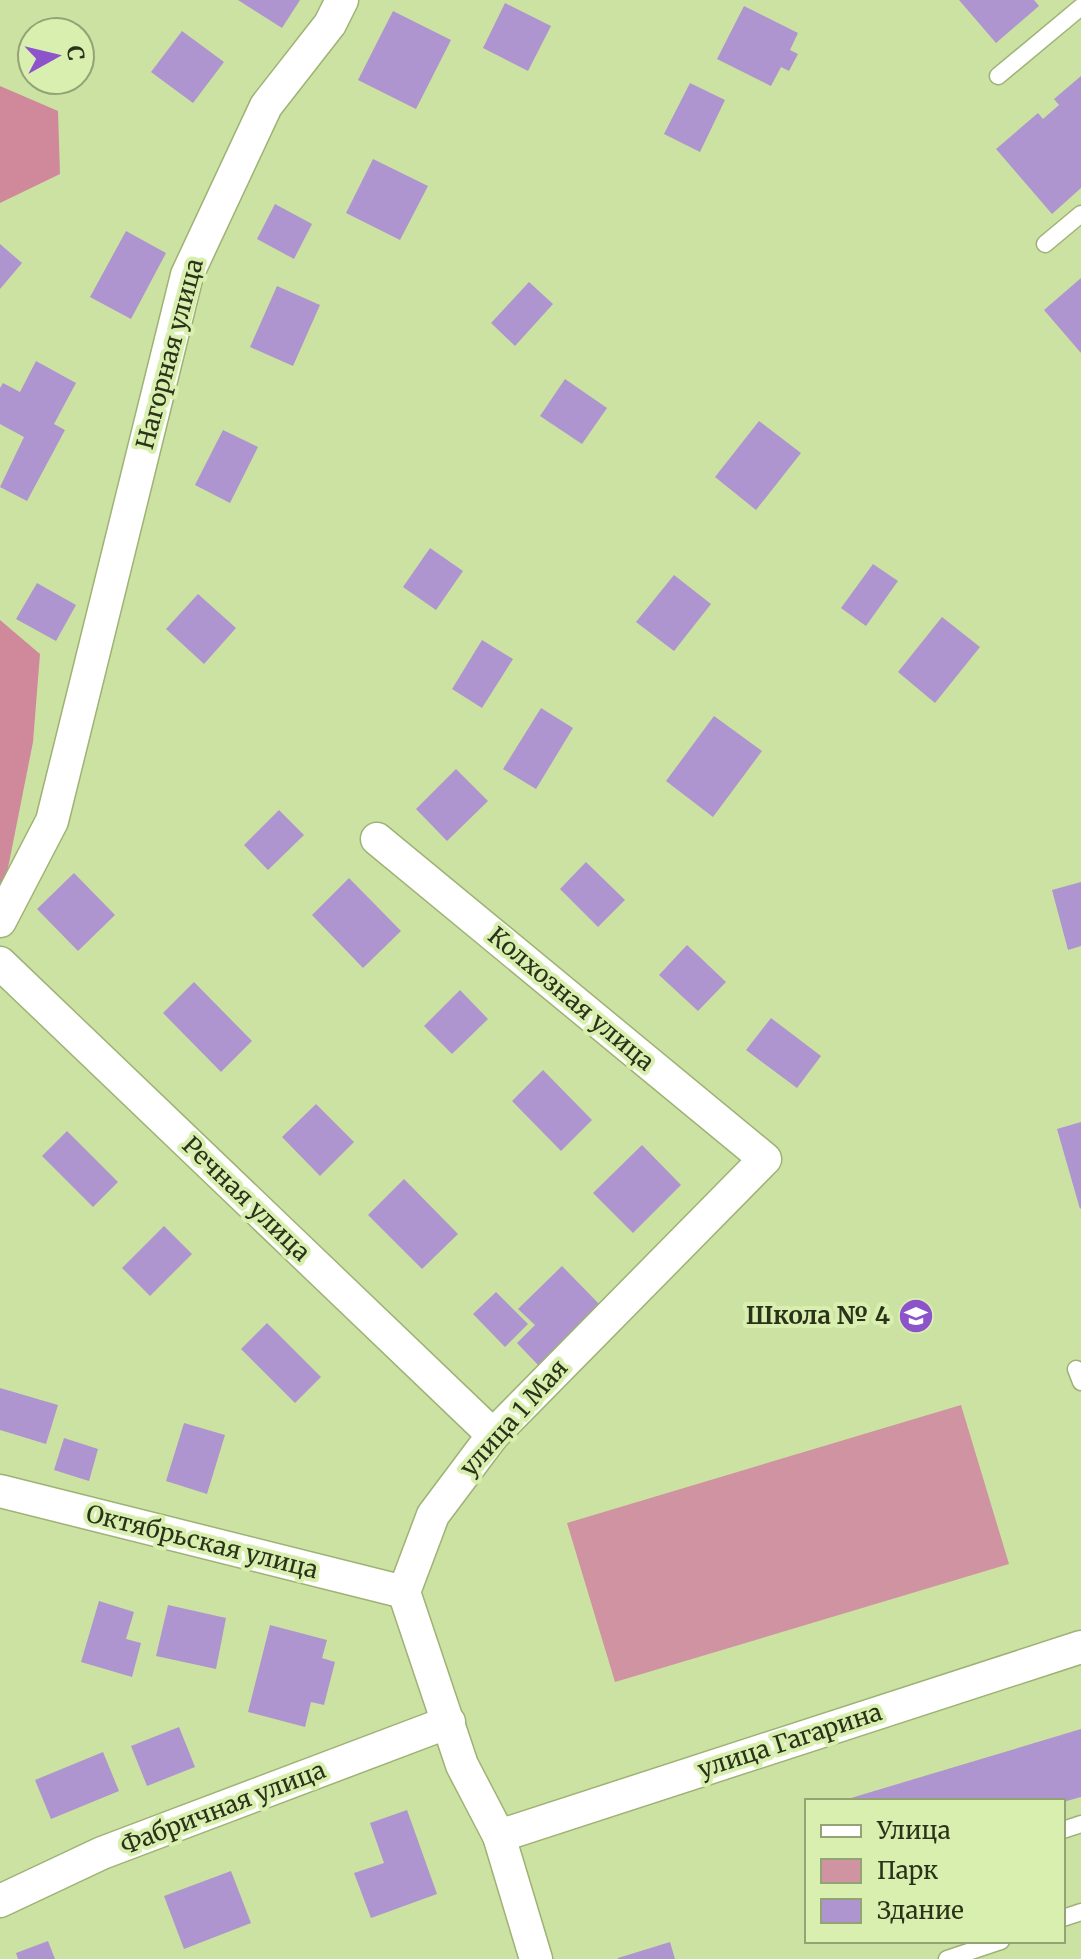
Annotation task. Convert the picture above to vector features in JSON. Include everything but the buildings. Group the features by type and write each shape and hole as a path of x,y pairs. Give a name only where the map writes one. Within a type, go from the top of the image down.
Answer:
{"street":[{"name":"Нагорная улица","path":"0,921 52,821 187,275 266,106 330,24 342,0"},
{"name":"Колхозная улица","path":"377,839 765,1159"},
{"name":"Речная улица","path":"0,963 493,1435"},
{"name":"улица 1 Мая","path":"404,1592 433,1515 493,1435 765,1159"},
{"name":"Октябрьская улица","path":"0,1491 404,1592"},
{"path":"404,1592 462,1765 499,1836 536,1959"},
{"name":"улица Гагарина","path":"499,1836 1081,1647"},
{"name":"Фабричная улица","path":"0,1901 102,1853 449,1722"}],"lane":[{"path":"998,76 1081,7"},
{"path":"1045,244 1081,214"},
{"path":"947,1959 995,1943"}],"green space":[{"path":"961,1405 1009,1564 615,1682 567,1523"}],"shaded area":[{"path":"0,86 16,93 16,96 23,96 58,111 60,174 0,203"},
{"path":"0,620 40,654 33,742 6,878 0,885"}],"place":[{"name":"Школа № 4","path":"916,1316"}]}
